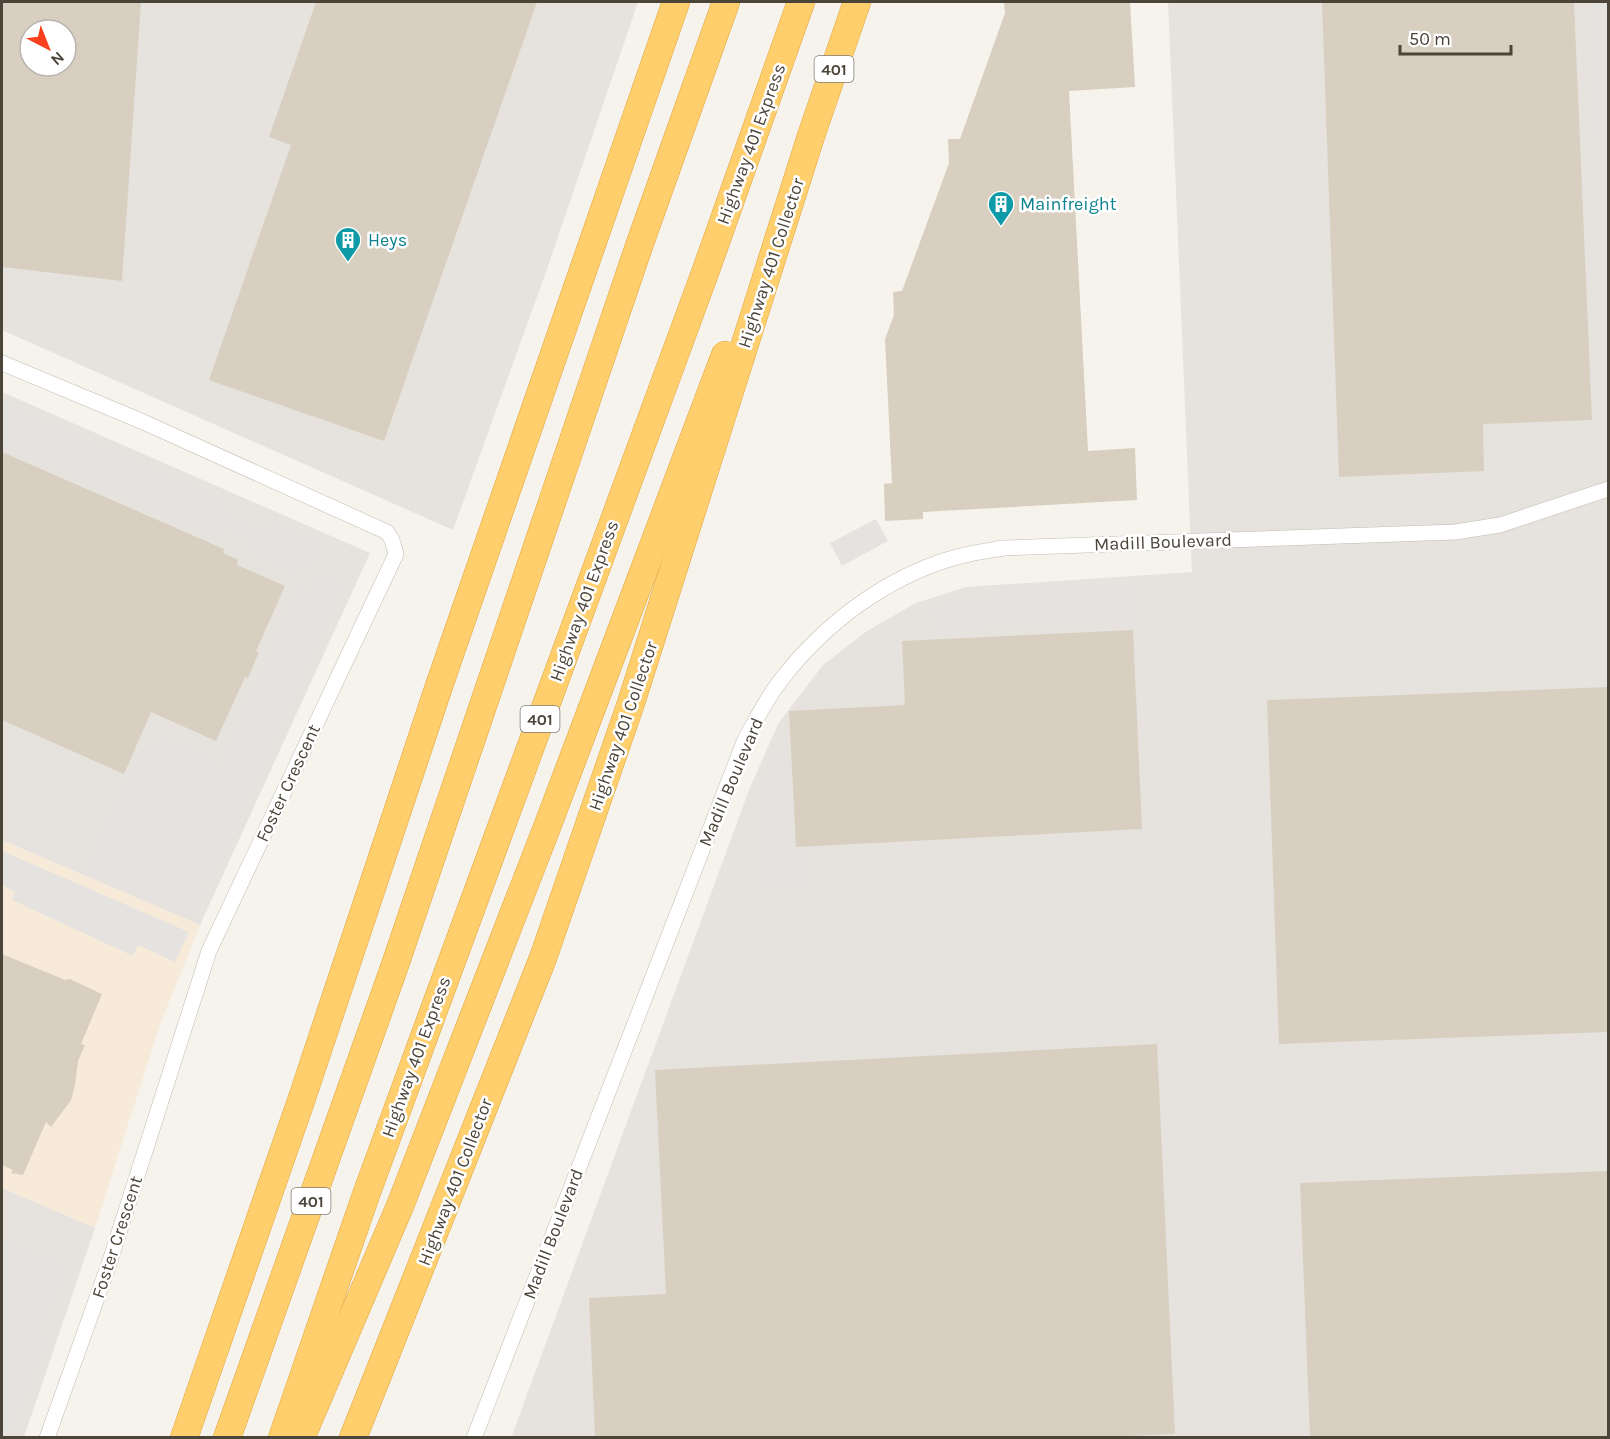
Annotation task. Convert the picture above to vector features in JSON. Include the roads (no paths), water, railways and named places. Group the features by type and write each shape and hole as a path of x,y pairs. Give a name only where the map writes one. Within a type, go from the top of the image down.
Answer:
{"highway":[{"name":"401","path":"184,1437 302,1098 439,686 676,2"},
{"name":"401","path":"227,1437 395,965 639,246 726,2"},
{"name":"Highway 401 Express","path":"282,1437 367,1192 706,270 801,2"},
{"name":"Highway 401 Collector","path":"353,1437 551,935 631,703 811,136 857,2"},
{"path":"301,1437 400,1206 549,822 693,434 811,136"},
{"path":"360,1437 382,1368"}],"street":[{"name":"Foster Crescent","path":"2,363 141,421 387,532 396,555 209,951 109,1264 47,1437"},
{"name":"Madill Boulevard","path":"474,1437 744,742 780,680 829,628 857,605 920,570 954,558 1003,548 1455,532 1500,525 1608,489"}],"place":[{"name":"Mainfreight","path":"1001,227"},
{"name":"Heys","path":"348,263"}]}
